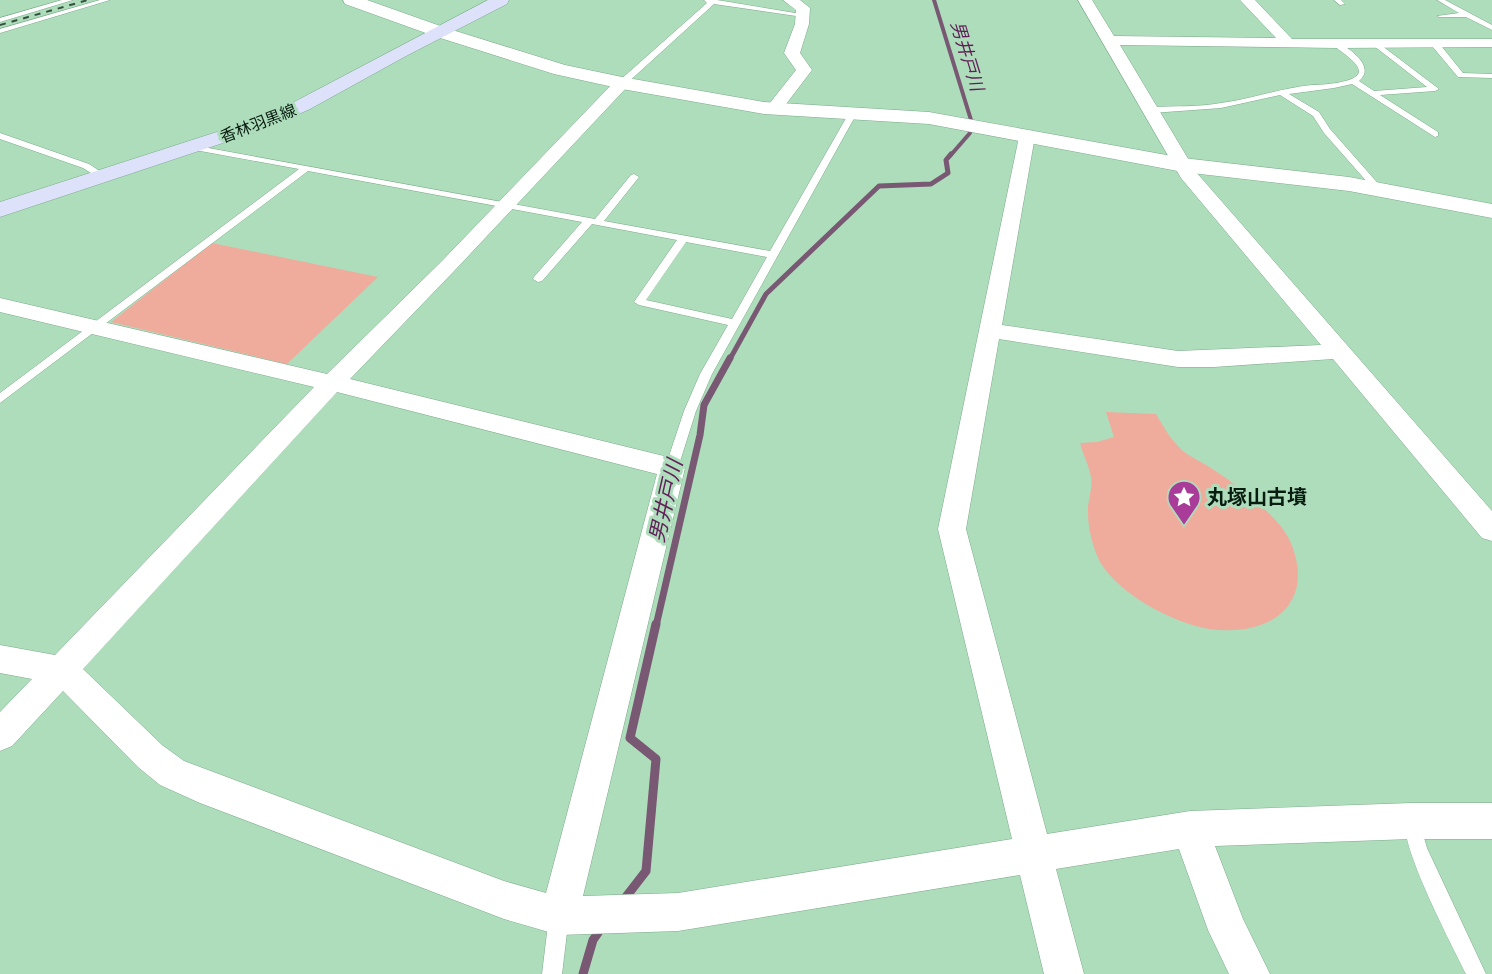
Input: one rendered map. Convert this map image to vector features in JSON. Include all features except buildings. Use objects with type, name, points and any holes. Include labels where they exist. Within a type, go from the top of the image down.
[{"type":"main road","name":"香林羽黒線","points":[[0,210],[261,124],[303,105],[501,0]]},
{"type":"street","points":[[351,0],[440,32],[568,72],[622,83],[774,108],[929,118],[1183,165],[1328,181],[1492,211]]},
{"type":"street","points":[[774,108],[804,70],[792,53],[802,24],[802,8],[790,0]]},
{"type":"street","points":[[1084,0],[1183,165],[1338,351],[1492,530]]},
{"type":"street","points":[[1247,0],[1287,42]]},
{"type":"street","points":[[1109,40],[1337,44],[1492,43]]},
{"type":"street","points":[[0,735],[332,383],[507,205],[622,83]]},
{"type":"street","points":[[1026,136],[952,529],[1064,974]]},
{"type":"street","points":[[0,305],[93,329],[332,383],[672,468],[559,916]]},
{"type":"street","points":[[989,330],[1178,359],[1338,351]]},
{"type":"street","points":[[0,658],[63,670],[150,756],[172,773],[200,786],[504,900],[559,916],[678,912],[1190,829],[1411,821],[1492,821]]},
{"type":"street","points":[[1190,829],[1228,930],[1250,974]]},
{"type":"lane","points":[[0,20],[70,0]]},
{"type":"lane","points":[[0,31],[107,0]]},
{"type":"lane","points":[[703,0],[802,15]]},
{"type":"lane","points":[[1440,0],[1492,28]]},
{"type":"lane","points":[[622,83],[713,1]]},
{"type":"lane","points":[[1441,16],[1467,14]]},
{"type":"lane","points":[[1152,110],[1221,106],[1353,81],[1362,75],[1363,70],[1360,64],[1337,44]]},
{"type":"lane","points":[[1374,93],[1434,89],[1377,44]]},
{"type":"lane","points":[[1435,44],[1461,75],[1492,76]]},
{"type":"lane","points":[[1353,81],[1435,134]]},
{"type":"lane","points":[[1282,93],[1316,114],[1327,131],[1379,190]]},
{"type":"lane","points":[[672,468],[690,411],[706,374],[853,112]]},
{"type":"lane","points":[[0,136],[86,166],[102,176]]},
{"type":"lane","points":[[195,147],[773,255]]},
{"type":"lane","points":[[0,399],[305,169]]},
{"type":"lane","points":[[538,279],[634,177]]},
{"type":"lane","points":[[683,238],[639,302],[735,324]]},
{"type":"lane","points":[[1411,821],[1418,850],[1476,974]]},
{"type":"lane","points":[[552,974],[559,916]]},
{"type":"shaded area","points":[[212,243],[378,277],[287,364],[111,322]]},
{"type":"shaded area","name":"丸塚山古墳","points":[[1106,412],[1156,414],[1171,439],[1183,451],[1234,484],[1277,521],[1290,541],[1297,561],[1298,580],[1294,595],[1286,608],[1274,619],[1240,630],[1204,628],[1170,617],[1153,608],[1136,598],[1109,575],[1100,562],[1091,538],[1088,509],[1091,477],[1080,443],[1097,442],[1114,437]]},
{"type":"waterway","name":"男井戸川","points":[[934,0],[971,120]]},
{"type":"waterway","name":"男井戸川","points":[[950,156],[970,133]]},
{"type":"waterway","name":"男井戸川","points":[[730,359],[766,294],[879,186],[931,184],[948,173],[946,160],[951,154]]},
{"type":"waterway","name":"男井戸川","points":[[656,626],[700,435],[704,405],[730,358]]},
{"type":"waterway","name":"男井戸川","points":[[622,902],[646,871],[656,759],[630,738],[656,624]]},
{"type":"waterway","name":"男井戸川","points":[[583,974],[593,940],[602,927]]},
{"type":"railway","points":[[0,25],[88,0]]},
{"type":"place","name":"丸塚山古墳","points":[[1184,526]]}]
